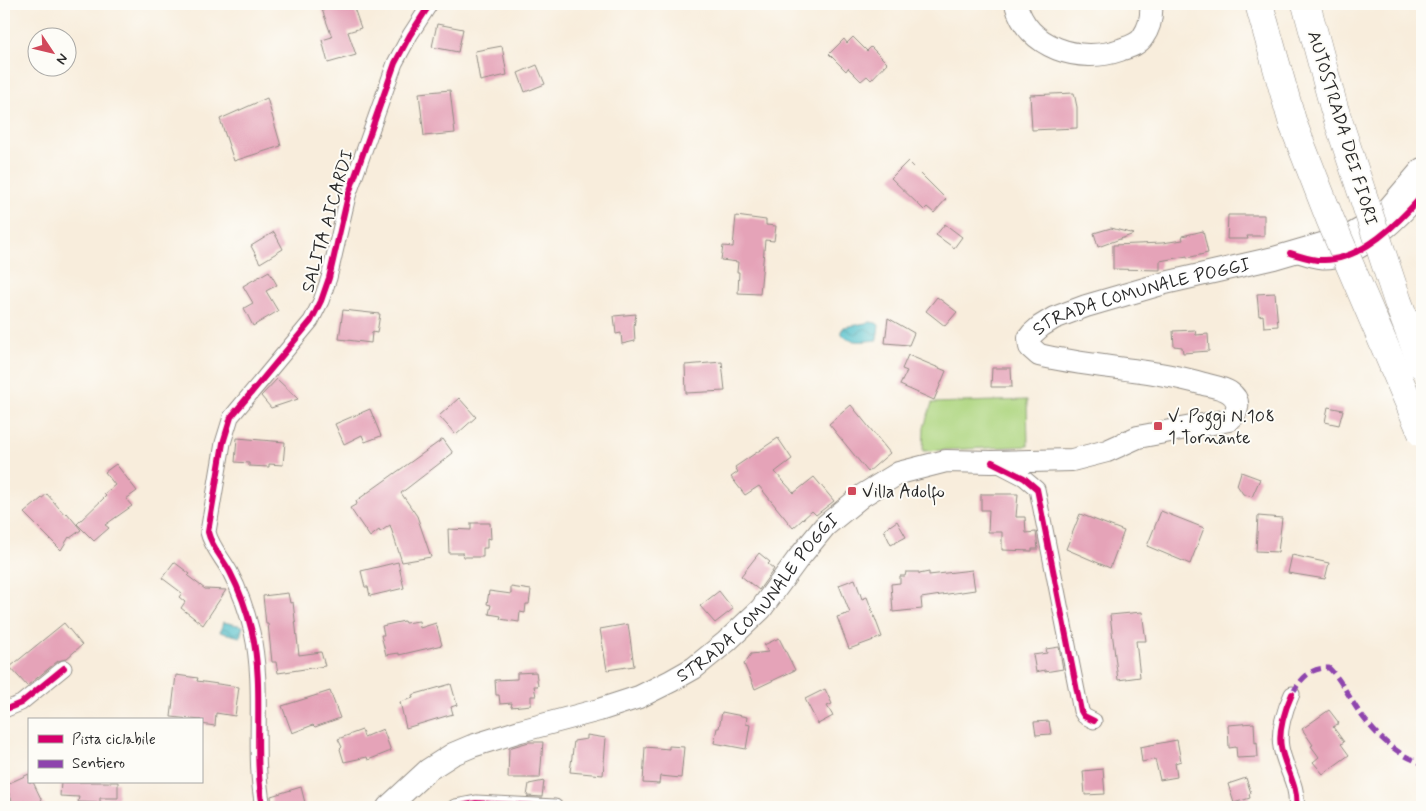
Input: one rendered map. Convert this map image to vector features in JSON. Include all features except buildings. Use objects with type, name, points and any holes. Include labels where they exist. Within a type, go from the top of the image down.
[{"type":"highway","points":[[1259,4],[1293,124],[1330,219],[1422,433]]},
{"type":"highway","name":"AUTOSTRADA DEI FIORI","points":[[1306,4],[1334,108],[1398,302],[1422,365]]},
{"type":"main road","points":[[1016,4],[1022,21],[1028,30],[1043,42],[1068,52],[1097,55],[1112,53],[1130,47],[1142,38],[1149,24],[1151,4]]},
{"type":"main road","name":"STRADA COMUNALE POGGI","points":[[388,807],[428,770],[453,754],[520,731],[599,710],[639,697],[671,682],[694,668],[726,642],[761,609],[825,526],[864,495],[899,473],[946,461],[1072,460],[1107,451],[1138,437],[1229,420],[1235,416],[1237,404],[1236,399],[1228,391],[1189,379],[1039,355],[1030,347],[1029,338],[1035,331],[1054,318],[1086,306],[1165,283],[1290,253],[1349,236],[1368,225],[1388,209],[1422,169]]},
{"type":"street","name":"SALITA AICARDI","points":[[263,807],[260,791],[256,656],[252,634],[247,612],[236,584],[211,542],[208,532],[223,443],[231,417],[311,321],[321,301],[329,278],[348,196],[370,131],[395,63],[430,4]]},
{"type":"street","points":[[1290,253],[1322,261],[1334,260],[1348,255],[1371,243],[1390,229],[1422,196]]},
{"type":"street","points":[[992,462],[1024,478],[1034,485],[1036,489],[1081,711],[1084,716],[1094,721]]},
{"type":"street","points":[[4,710],[21,703],[64,668]]},
{"type":"street","points":[[1292,694],[1288,702],[1280,739],[1281,749],[1296,793],[1296,807]]},
{"type":"street","points":[[455,807],[476,803],[555,807]]},
{"type":"green space","points":[[1027,400],[1028,446],[923,451],[924,427],[932,403]]},
{"type":"water","points":[[871,322],[879,325],[877,340],[851,340],[843,335],[841,331],[844,327]]},
{"type":"water","points":[[223,622],[243,626],[240,637],[220,632]]},
{"type":"marked path","points":[[1292,694],[1299,683],[1311,672],[1322,668],[1329,668],[1374,731],[1396,750],[1422,763]]},
{"type":"cycle path","points":[[263,807],[258,764],[258,676],[252,632],[237,586],[208,532],[223,443],[231,417],[311,321],[321,301],[329,278],[348,196],[395,63],[430,4]]},
{"type":"cycle path","points":[[1290,253],[1320,260],[1352,254],[1379,238],[1422,196]]},
{"type":"cycle path","points":[[992,462],[1024,478],[1037,489],[1081,711],[1084,716],[1094,721]]},
{"type":"cycle path","points":[[4,710],[21,703],[64,668]]},
{"type":"cycle path","points":[[1292,694],[1283,720],[1280,741],[1295,792],[1296,807]]},
{"type":"cycle path","points":[[455,807],[476,803],[555,807]]},
{"type":"place","name":"V. Poggi N.108 1 Tornante","points":[[1158,426]]},
{"type":"place","name":"Villa Adolfo","points":[[852,491]]}]
